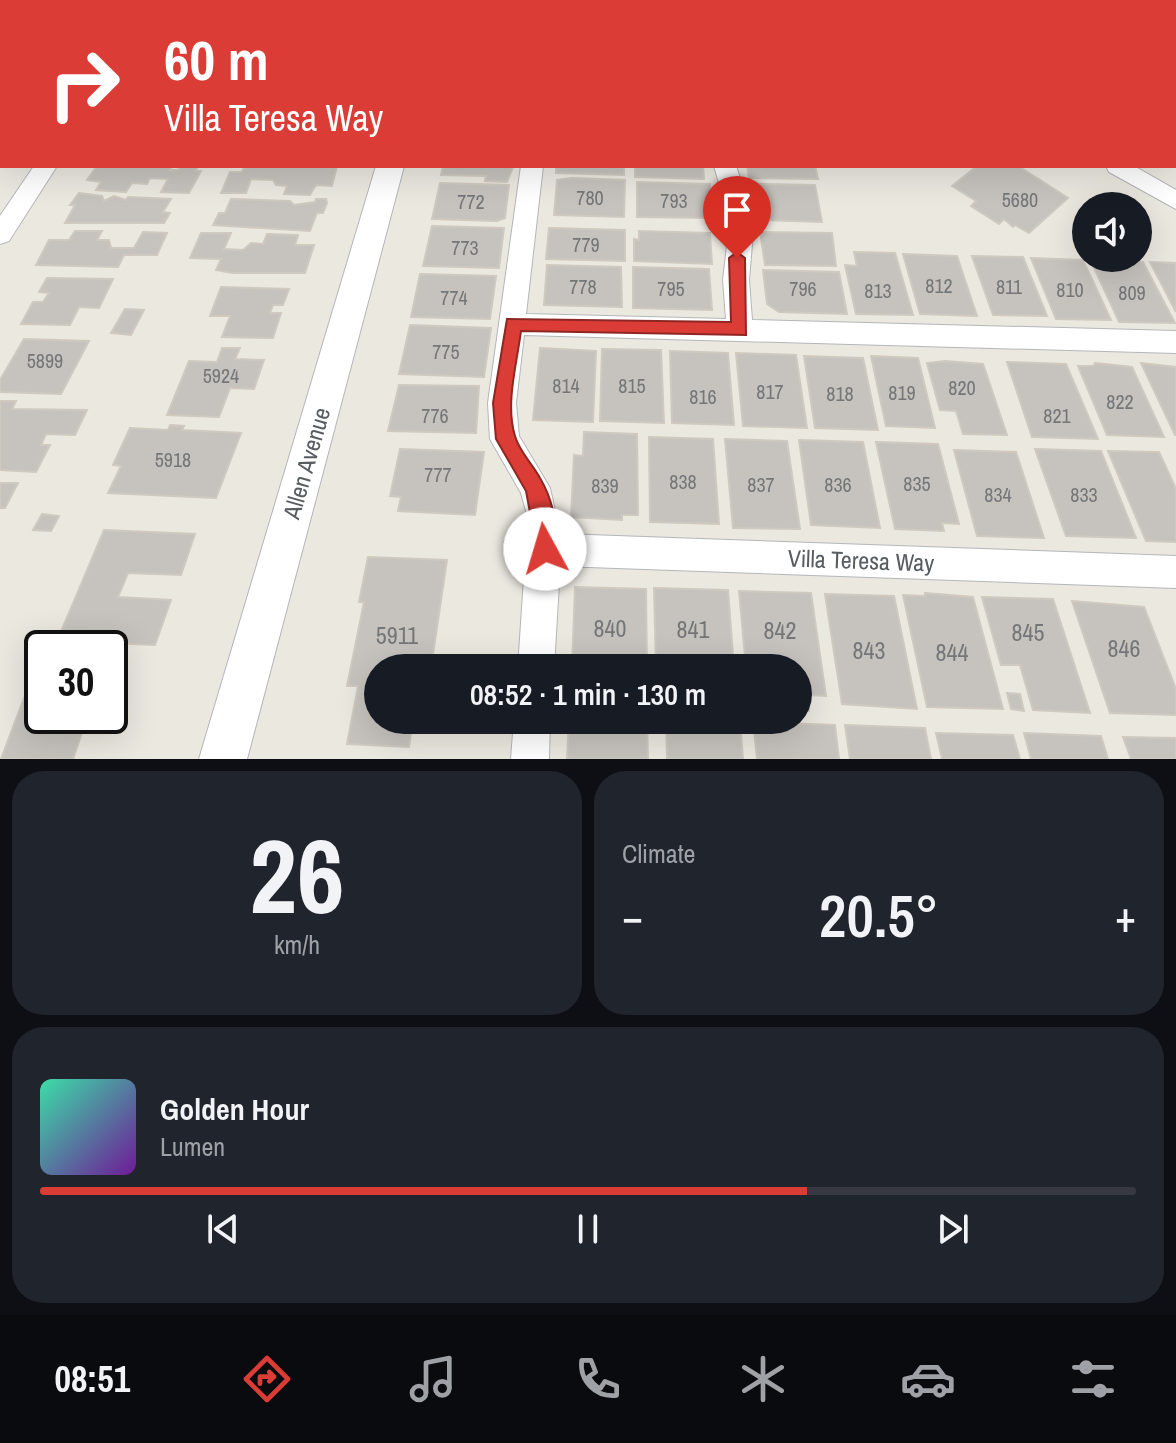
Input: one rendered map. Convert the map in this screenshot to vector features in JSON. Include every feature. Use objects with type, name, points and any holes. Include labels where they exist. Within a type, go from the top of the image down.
[{"type":"street","points":[[0,235],[45,168]]},
{"type":"street","name":"Allen Avenue","points":[[223,759],[389,168]]},
{"type":"street","points":[[532,168],[502,403],[505,439],[535,488],[544,518],[545,549],[537,654]]},
{"type":"street","points":[[726,168],[742,220],[736,280],[740,330]]},
{"type":"street","points":[[1128,168],[1171,191]]},
{"type":"street","points":[[513,324],[1176,342]]},
{"type":"street","name":"Villa Teresa Way","points":[[545,549],[1176,572]]},
{"type":"street","points":[[530,759],[531,734]]},
{"type":"building","points":[[96,168],[197,168],[196,171],[201,171],[189,193],[161,192],[168,179],[150,178],[147,184],[132,183],[126,192],[96,190],[101,182],[87,180]]},
{"type":"building","points":[[244,168],[336,168],[332,186],[316,185],[310,195],[284,194],[287,186],[276,185],[273,180],[251,179],[246,193],[221,193],[230,172],[242,172]]},
{"type":"building","points":[[443,168],[513,168],[507,182],[485,181],[486,176],[441,175]]},
{"type":"building","points":[[556,168],[624,168],[624,175],[556,173]]},
{"type":"building","points":[[635,168],[703,168],[704,179],[635,177]]},
{"type":"building","points":[[747,168],[815,168],[818,179],[749,178]]},
{"type":"building","points":[[974,168],[1021,168],[1068,198],[1029,233],[1015,225],[1013,227],[1004,219],[999,224],[971,206],[976,201],[952,186]]},
{"type":"building","points":[[557,180],[625,180],[624,217],[554,215]]},
{"type":"building","points":[[637,182],[710,184],[713,218],[637,217]]},
{"type":"building","points":[[440,183],[509,185],[505,218],[497,221],[432,219]]},
{"type":"building","points":[[758,184],[815,185],[822,222],[763,220]]},
{"type":"building","points":[[79,193],[102,196],[104,201],[114,196],[126,200],[128,197],[171,199],[163,212],[170,213],[164,223],[65,223],[75,205],[70,205]]},
{"type":"building","points":[[231,199],[290,201],[294,205],[326,199],[327,203],[323,213],[317,213],[310,231],[213,225],[219,213],[225,213]]},
{"type":"building","points":[[432,226],[504,228],[499,268],[423,266]]},
{"type":"building","points":[[549,228],[625,230],[625,261],[546,259]]},
{"type":"building","points":[[75,231],[102,231],[97,240],[109,240],[111,248],[134,248],[143,232],[167,233],[157,255],[124,255],[118,267],[36,265],[49,240],[69,240]]},
{"type":"building","points":[[639,231],[710,233],[712,264],[634,261],[634,239],[639,240]]},
{"type":"building","points":[[760,232],[832,233],[836,266],[765,265]]},
{"type":"building","points":[[201,233],[231,233],[224,249],[243,250],[251,243],[263,244],[267,234],[298,235],[295,245],[314,245],[305,273],[233,273],[216,270],[221,259],[190,258]]},
{"type":"building","points":[[854,252],[895,253],[913,315],[856,314],[845,265],[857,266]]},
{"type":"building","points":[[903,254],[957,256],[977,316],[920,314]]},
{"type":"building","points":[[972,256],[1023,257],[1047,316],[993,315]]},
{"type":"building","points":[[1031,258],[1072,260],[1072,272],[1089,272],[1111,320],[1056,319]]},
{"type":"building","points":[[1152,262],[1176,263],[1176,312],[1152,266]]},
{"type":"building","points":[[547,265],[621,267],[622,307],[544,305]]},
{"type":"building","points":[[633,267],[709,269],[712,310],[633,308]]},
{"type":"building","points":[[763,270],[839,272],[847,314],[779,312],[767,304]]},
{"type":"building","points":[[1096,272],[1148,272],[1175,323],[1119,322]]},
{"type":"building","points":[[420,274],[496,276],[490,319],[411,317]]},
{"type":"building","points":[[47,278],[113,279],[99,308],[79,307],[70,325],[21,324],[33,302],[43,302],[49,293],[39,292]]},
{"type":"building","points":[[221,287],[289,289],[283,305],[273,305],[270,313],[281,313],[273,338],[222,337],[230,316],[210,316]]},
{"type":"building","points":[[125,309],[144,310],[131,335],[111,333]]},
{"type":"building","points":[[410,325],[491,328],[484,377],[399,374]]},
{"type":"building","points":[[24,339],[89,341],[61,394],[0,392],[0,380]]},
{"type":"building","points":[[222,348],[240,348],[235,359],[264,360],[254,389],[230,388],[219,417],[167,415],[189,361],[217,362]]},
{"type":"building","points":[[540,348],[596,351],[593,422],[533,420]]},
{"type":"building","points":[[602,349],[661,350],[664,423],[600,421]]},
{"type":"building","points":[[670,351],[728,353],[734,425],[672,423]]},
{"type":"building","points":[[736,353],[796,355],[807,428],[743,426]]},
{"type":"building","points":[[804,356],[863,358],[878,430],[815,428]]},
{"type":"building","points":[[871,356],[918,358],[935,428],[886,426]]},
{"type":"building","points":[[1007,362],[1066,364],[1098,439],[1032,437]]},
{"type":"building","points":[[927,363],[983,364],[1007,435],[963,434],[956,411],[940,410]]},
{"type":"building","points":[[1095,363],[1132,367],[1164,437],[1107,435],[1078,366],[1093,366]]},
{"type":"building","points":[[1141,363],[1176,367],[1176,435],[1175,435]]},
{"type":"building","points":[[399,385],[479,386],[476,433],[388,431]]},
{"type":"building","points":[[0,401],[16,401],[12,409],[87,410],[75,435],[46,434],[41,445],[50,445],[36,472],[0,470]]},
{"type":"building","points":[[170,425],[184,426],[182,430],[241,433],[216,498],[108,493],[121,466],[113,465],[130,428],[168,430]]},
{"type":"building","points":[[584,432],[637,434],[638,515],[622,515],[622,520],[571,517],[574,455],[583,456]]},
{"type":"building","points":[[649,437],[713,439],[719,524],[650,522]]},
{"type":"building","points":[[725,439],[787,441],[800,529],[733,528]]},
{"type":"building","points":[[799,440],[863,442],[880,528],[811,525]]},
{"type":"building","points":[[876,442],[938,444],[959,524],[942,523],[944,531],[895,529]]},
{"type":"building","points":[[400,449],[484,452],[475,515],[398,511],[401,497],[390,496]]},
{"type":"building","points":[[1035,449],[1101,451],[1136,538],[1066,536]]},
{"type":"building","points":[[954,450],[1016,452],[1044,538],[977,536]]},
{"type":"building","points":[[1108,451],[1159,452],[1176,489],[1176,542],[1146,541]]},
{"type":"building","points":[[0,483],[18,483],[5,508],[0,508]]},
{"type":"building","points":[[42,514],[59,516],[51,531],[33,530]]},
{"type":"building","points":[[104,530],[195,534],[181,575],[128,573],[118,597],[171,600],[155,645],[128,644],[128,630],[62,630]]},
{"type":"building","points":[[368,557],[447,560],[433,654],[364,654],[364,734],[411,734],[409,747],[347,744],[358,686],[347,686],[364,602],[359,602]]},
{"type":"building","points":[[575,587],[646,589],[647,654],[573,654]]},
{"type":"building","points":[[654,588],[728,590],[733,654],[656,654]]},
{"type":"building","points":[[739,591],[811,593],[826,696],[812,695],[812,654],[745,654]]},
{"type":"building","points":[[925,593],[973,597],[1003,709],[927,707],[903,595],[925,596]]},
{"type":"building","points":[[825,594],[894,596],[917,709],[842,704]]},
{"type":"building","points":[[982,597],[1053,599],[1090,713],[1033,710],[1020,665],[1001,665]]},
{"type":"building","points":[[1072,601],[1144,607],[1176,689],[1176,715],[1110,713]]},
{"type":"building","points":[[1007,693],[1020,694],[1024,711],[1011,709]]},
{"type":"building","points":[[24,698],[24,734],[82,734],[73,759],[1,759]]},
{"type":"building","points":[[812,724],[835,725],[839,759],[757,759],[754,734],[812,734]]},
{"type":"building","points":[[845,725],[925,728],[931,759],[850,759]]},
{"type":"building","points":[[936,733],[1013,735],[1020,759],[942,759]]},
{"type":"building","points":[[1024,733],[1101,736],[1108,759],[1031,759]]},
{"type":"building","points":[[568,734],[647,734],[648,759],[567,759]]},
{"type":"building","points":[[666,734],[741,734],[743,759],[667,759]]},
{"type":"building","points":[[1123,737],[1176,738],[1176,759],[1131,759]]},
{"type":"route","points":[[545,549],[544,518],[535,488],[505,439],[502,403],[513,324],[740,330],[737,258]]}]
